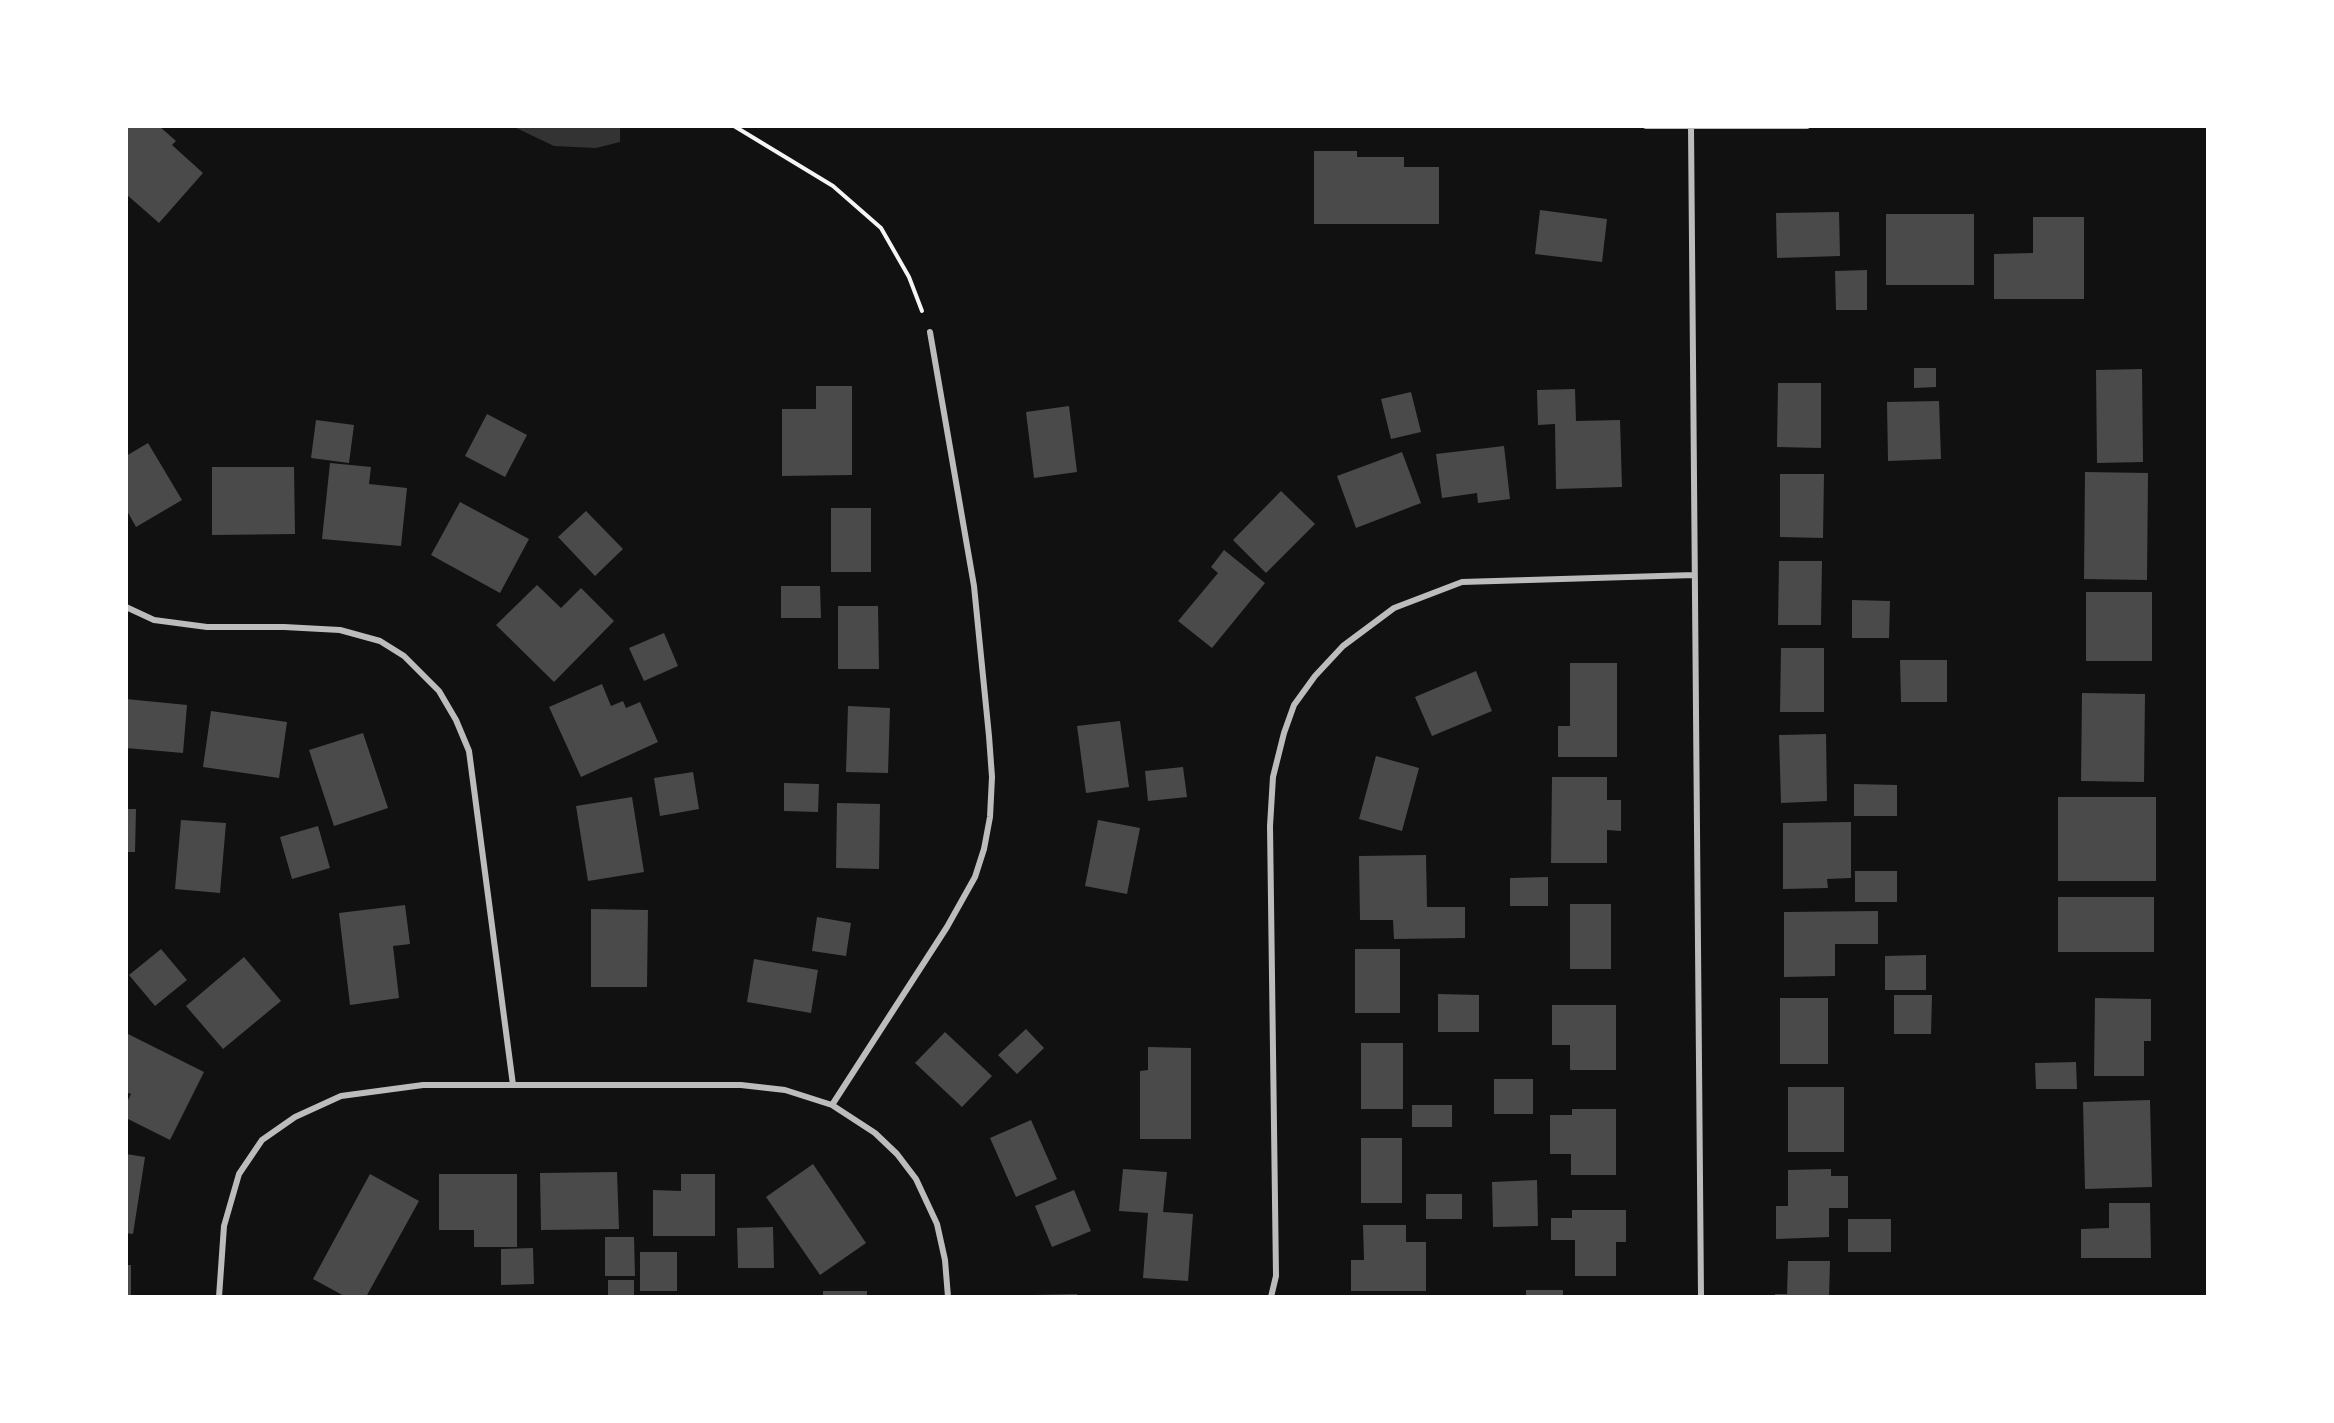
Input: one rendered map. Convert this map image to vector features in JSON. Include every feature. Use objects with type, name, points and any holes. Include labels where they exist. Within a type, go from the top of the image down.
[{"type":"street","points":[[1646,126],[1691,128],[1808,126]]},
{"type":"street","points":[[1691,128],[1701,1297]]},
{"type":"street","points":[[832,1106],[947,927],[975,877],[984,849],[990,817],[992,777],[974,586],[930,332]]},
{"type":"street","points":[[1271,1297],[1276,1276],[1270,826],[1273,777],[1294,705],[1315,676],[1343,646],[1394,608],[1462,582],[1694,575]]},
{"type":"street","points":[[126,608],[154,621],[207,627],[340,630],[380,641],[404,656],[439,691],[456,720],[469,751],[513,1085]]},
{"type":"street","points":[[219,1297],[224,1226],[239,1174],[262,1140],[295,1117],[341,1096],[423,1085],[741,1085],[785,1090],[832,1106],[875,1133],[897,1154],[916,1179],[937,1224],[945,1260],[948,1297]]},
{"type":"path","points":[[734,126],[833,186],[881,228],[909,277],[930,332]]},
{"type":"shaded area","points":[[512,126],[620,126],[620,142],[596,148],[554,146]]},
{"type":"building","points":[[126,126],[159,126],[176,141],[172,145],[203,173],[159,223],[126,194]]},
{"type":"building","points":[[1314,151],[1357,151],[1357,157],[1404,157],[1404,167],[1439,167],[1439,224],[1314,224]]},
{"type":"building","points":[[1540,210],[1607,219],[1602,262],[1535,254]]},
{"type":"building","points":[[1839,212],[1840,256],[1777,258],[1776,213]]},
{"type":"building","points":[[1886,214],[1974,214],[1974,285],[1886,285]]},
{"type":"building","points":[[2033,217],[2084,217],[2084,299],[1994,299],[1994,254],[2033,253]]},
{"type":"building","points":[[1867,270],[1867,310],[1836,310],[1835,271]]},
{"type":"building","points":[[1914,368],[1936,368],[1936,387],[1914,388]]},
{"type":"building","points":[[2142,369],[2143,462],[2097,463],[2096,370]]},
{"type":"building","points":[[1778,383],[1821,383],[1821,448],[1777,447]]},
{"type":"building","points":[[816,386],[852,386],[852,475],[782,476],[782,409],[816,409]]},
{"type":"building","points":[[1575,389],[1576,421],[1620,420],[1622,487],[1556,489],[1555,424],[1538,425],[1537,390]]},
{"type":"building","points":[[1411,392],[1421,432],[1391,439],[1381,399]]},
{"type":"building","points":[[1939,401],[1941,459],[1888,461],[1887,402]]},
{"type":"building","points":[[1069,406],[1077,472],[1034,478],[1026,412]]},
{"type":"building","points":[[487,414],[527,435],[505,477],[465,456]]},
{"type":"building","points":[[316,420],[354,425],[349,463],[311,458]]},
{"type":"building","points":[[148,443],[182,500],[136,527],[126,509],[126,456]]},
{"type":"building","points":[[1504,446],[1510,499],[1478,503],[1477,493],[1442,498],[1436,454]]},
{"type":"building","points":[[1402,452],[1421,503],[1356,528],[1337,476]]},
{"type":"building","points":[[330,463],[371,467],[369,484],[407,488],[401,546],[322,539]]},
{"type":"building","points":[[212,467],[294,467],[295,534],[212,535]]},
{"type":"building","points":[[2085,472],[2148,473],[2147,580],[2084,579]]},
{"type":"building","points":[[1780,474],[1824,474],[1823,538],[1780,537]]},
{"type":"building","points":[[1281,491],[1315,524],[1266,573],[1233,540]]},
{"type":"building","points":[[460,502],[529,539],[500,593],[431,555]]},
{"type":"building","points":[[831,508],[871,508],[871,572],[831,572]]},
{"type":"building","points":[[586,511],[623,549],[595,576],[558,537]]},
{"type":"building","points":[[1224,550],[1265,583],[1212,648],[1178,621],[1218,573],[1211,567]]},
{"type":"building","points":[[1779,561],[1822,561],[1821,625],[1778,625]]},
{"type":"building","points":[[537,585],[561,608],[581,588],[614,621],[554,682],[496,625]]},
{"type":"building","points":[[781,586],[820,586],[821,618],[781,618]]},
{"type":"building","points":[[2086,592],[2152,592],[2152,661],[2086,661]]},
{"type":"building","points":[[1852,600],[1890,601],[1889,638],[1852,638]]},
{"type":"building","points":[[838,606],[878,606],[879,669],[838,669]]},
{"type":"building","points":[[664,633],[678,666],[644,681],[629,648]]},
{"type":"building","points":[[1781,648],[1824,648],[1824,712],[1780,712]]},
{"type":"building","points":[[1900,660],[1947,660],[1947,702],[1901,702]]},
{"type":"building","points":[[1570,663],[1617,663],[1617,757],[1558,757],[1558,726],[1570,726]]},
{"type":"building","points":[[1476,671],[1492,711],[1432,736],[1415,697]]},
{"type":"building","points":[[602,684],[611,706],[623,701],[626,708],[640,702],[658,742],[581,777],[549,707]]},
{"type":"building","points":[[2082,693],[2145,694],[2144,782],[2081,781]]},
{"type":"building","points":[[126,699],[187,705],[183,753],[126,748]]},
{"type":"building","points":[[848,706],[890,708],[888,773],[846,772]]},
{"type":"building","points":[[211,711],[287,722],[279,778],[203,767]]},
{"type":"building","points":[[1120,721],[1129,787],[1086,793],[1077,726]]},
{"type":"building","points":[[363,733],[388,808],[334,826],[309,750]]},
{"type":"building","points":[[1826,734],[1827,801],[1781,803],[1779,735]]},
{"type":"building","points":[[1376,756],[1419,768],[1402,831],[1359,819]]},
{"type":"building","points":[[1183,767],[1187,797],[1148,801],[1145,771]]},
{"type":"building","points":[[693,772],[699,809],[660,816],[654,778]]},
{"type":"building","points":[[1552,777],[1607,777],[1607,800],[1621,800],[1621,831],[1607,830],[1607,863],[1551,863]]},
{"type":"building","points":[[784,783],[819,784],[818,812],[784,811]]},
{"type":"building","points":[[1854,784],[1897,785],[1897,816],[1854,816]]},
{"type":"building","points":[[632,797],[644,872],[588,881],[576,806]]},
{"type":"building","points":[[2058,797],[2156,797],[2156,881],[2058,881]]},
{"type":"building","points":[[837,803],[880,804],[879,869],[836,868]]},
{"type":"building","points":[[126,809],[136,809],[135,852],[126,852]]},
{"type":"building","points":[[181,820],[226,823],[220,893],[175,889]]},
{"type":"building","points":[[1098,820],[1140,828],[1127,894],[1085,886]]},
{"type":"building","points":[[1851,822],[1851,878],[1827,879],[1828,888],[1783,889],[1783,823]]},
{"type":"building","points":[[318,826],[330,868],[292,879],[280,837]]},
{"type":"building","points":[[1426,855],[1427,907],[1465,907],[1465,938],[1394,939],[1393,920],[1360,920],[1359,856]]},
{"type":"building","points":[[1855,871],[1897,871],[1897,902],[1855,902]]},
{"type":"building","points":[[1548,877],[1548,906],[1510,906],[1510,878]]},
{"type":"building","points":[[2058,897],[2154,897],[2154,952],[2058,952]]},
{"type":"building","points":[[1570,904],[1611,904],[1611,969],[1570,969]]},
{"type":"building","points":[[405,905],[410,944],[393,946],[399,998],[350,1005],[339,913]]},
{"type":"building","points":[[591,909],[648,910],[647,987],[591,987]]},
{"type":"building","points":[[1878,911],[1878,944],[1835,944],[1835,976],[1784,977],[1784,912]]},
{"type":"building","points":[[817,917],[851,923],[846,956],[812,951]]},
{"type":"building","points":[[161,949],[187,980],[155,1006],[129,975]]},
{"type":"building","points":[[1355,949],[1400,949],[1400,1013],[1355,1013]]},
{"type":"building","points":[[1926,955],[1926,990],[1885,990],[1885,956]]},
{"type":"building","points":[[244,957],[281,1001],[223,1049],[186,1006]]},
{"type":"building","points":[[754,959],[818,970],[811,1013],[747,1002]]},
{"type":"building","points":[[1438,994],[1479,995],[1479,1032],[1438,1032]]},
{"type":"building","points":[[1894,995],[1932,995],[1931,1034],[1894,1034]]},
{"type":"building","points":[[1780,998],[1828,998],[1828,1064],[1780,1064]]},
{"type":"building","points":[[2095,998],[2151,999],[2151,1041],[2144,1041],[2144,1076],[2094,1076]]},
{"type":"building","points":[[1552,1005],[1616,1005],[1616,1070],[1570,1070],[1570,1045],[1552,1045]]},
{"type":"building","points":[[1026,1029],[1044,1048],[1017,1074],[998,1055]]},
{"type":"building","points":[[945,1032],[992,1076],[962,1107],[915,1063]]},
{"type":"building","points":[[126,1033],[204,1072],[170,1140],[126,1118],[126,1104],[131,1094],[126,1092]]},
{"type":"building","points":[[1361,1043],[1403,1043],[1403,1109],[1361,1109]]},
{"type":"building","points":[[1148,1047],[1191,1048],[1191,1139],[1140,1139],[1140,1071],[1148,1070]]},
{"type":"building","points":[[2076,1062],[2077,1089],[2036,1089],[2035,1063]]},
{"type":"building","points":[[1494,1079],[1533,1079],[1533,1114],[1494,1114]]},
{"type":"building","points":[[1788,1087],[1844,1087],[1844,1152],[1788,1152]]},
{"type":"building","points":[[2150,1100],[2152,1187],[2085,1189],[2083,1102]]},
{"type":"building","points":[[1412,1105],[1452,1105],[1452,1127],[1412,1127]]},
{"type":"building","points":[[1572,1109],[1616,1109],[1616,1175],[1571,1175],[1571,1154],[1550,1154],[1550,1115],[1572,1115]]},
{"type":"building","points":[[1031,1120],[1057,1179],[1016,1197],[990,1138]]},
{"type":"building","points":[[1361,1138],[1402,1138],[1402,1203],[1361,1203]]},
{"type":"building","points":[[126,1154],[145,1157],[133,1234],[126,1233]]},
{"type":"building","points":[[813,1164],[866,1243],[820,1275],[766,1197]]},
{"type":"building","points":[[1123,1169],[1167,1172],[1163,1212],[1193,1214],[1188,1281],[1143,1278],[1148,1213],[1119,1211]]},
{"type":"building","points":[[1831,1169],[1831,1176],[1848,1176],[1848,1208],[1829,1208],[1829,1237],[1776,1239],[1776,1206],[1788,1206],[1788,1170]]},
{"type":"building","points":[[617,1172],[619,1229],[541,1230],[540,1173]]},
{"type":"building","points":[[370,1174],[419,1201],[366,1297],[346,1297],[313,1279]]},
{"type":"building","points":[[439,1174],[517,1174],[517,1247],[474,1247],[474,1230],[439,1230]]},
{"type":"building","points":[[681,1174],[715,1174],[715,1236],[653,1236],[653,1190],[681,1191]]},
{"type":"building","points":[[1537,1180],[1538,1226],[1493,1227],[1492,1182]]},
{"type":"building","points":[[1074,1190],[1091,1231],[1052,1247],[1035,1206]]},
{"type":"building","points":[[1426,1194],[1462,1194],[1462,1219],[1426,1219]]},
{"type":"building","points":[[2109,1203],[2150,1203],[2151,1258],[2081,1258],[2081,1229],[2109,1228]]},
{"type":"building","points":[[1572,1210],[1626,1210],[1626,1242],[1616,1242],[1616,1276],[1575,1276],[1575,1240],[1551,1240],[1551,1218],[1572,1218]]},
{"type":"building","points":[[1848,1219],[1891,1219],[1891,1252],[1848,1252]]},
{"type":"building","points":[[1363,1225],[1406,1225],[1406,1242],[1426,1242],[1426,1291],[1351,1291],[1351,1260],[1364,1260]]},
{"type":"building","points":[[773,1227],[774,1268],[738,1268],[737,1228]]},
{"type":"building","points":[[605,1237],[634,1237],[635,1276],[605,1276]]},
{"type":"building","points":[[533,1248],[534,1284],[501,1285],[501,1249]]},
{"type":"building","points":[[640,1252],[677,1252],[677,1291],[640,1291]]},
{"type":"building","points":[[1788,1261],[1830,1261],[1829,1297],[1775,1297],[1775,1294],[1787,1294]]},
{"type":"building","points":[[126,1265],[131,1265],[131,1297],[126,1297]]},
{"type":"building","points":[[608,1280],[634,1280],[634,1295],[608,1295]]},
{"type":"building","points":[[1526,1290],[1563,1290],[1563,1297],[1526,1297]]},
{"type":"building","points":[[823,1291],[867,1291],[867,1297],[823,1297]]},
{"type":"building","points":[[1077,1294],[1077,1297],[1033,1297],[1033,1295]]}]
